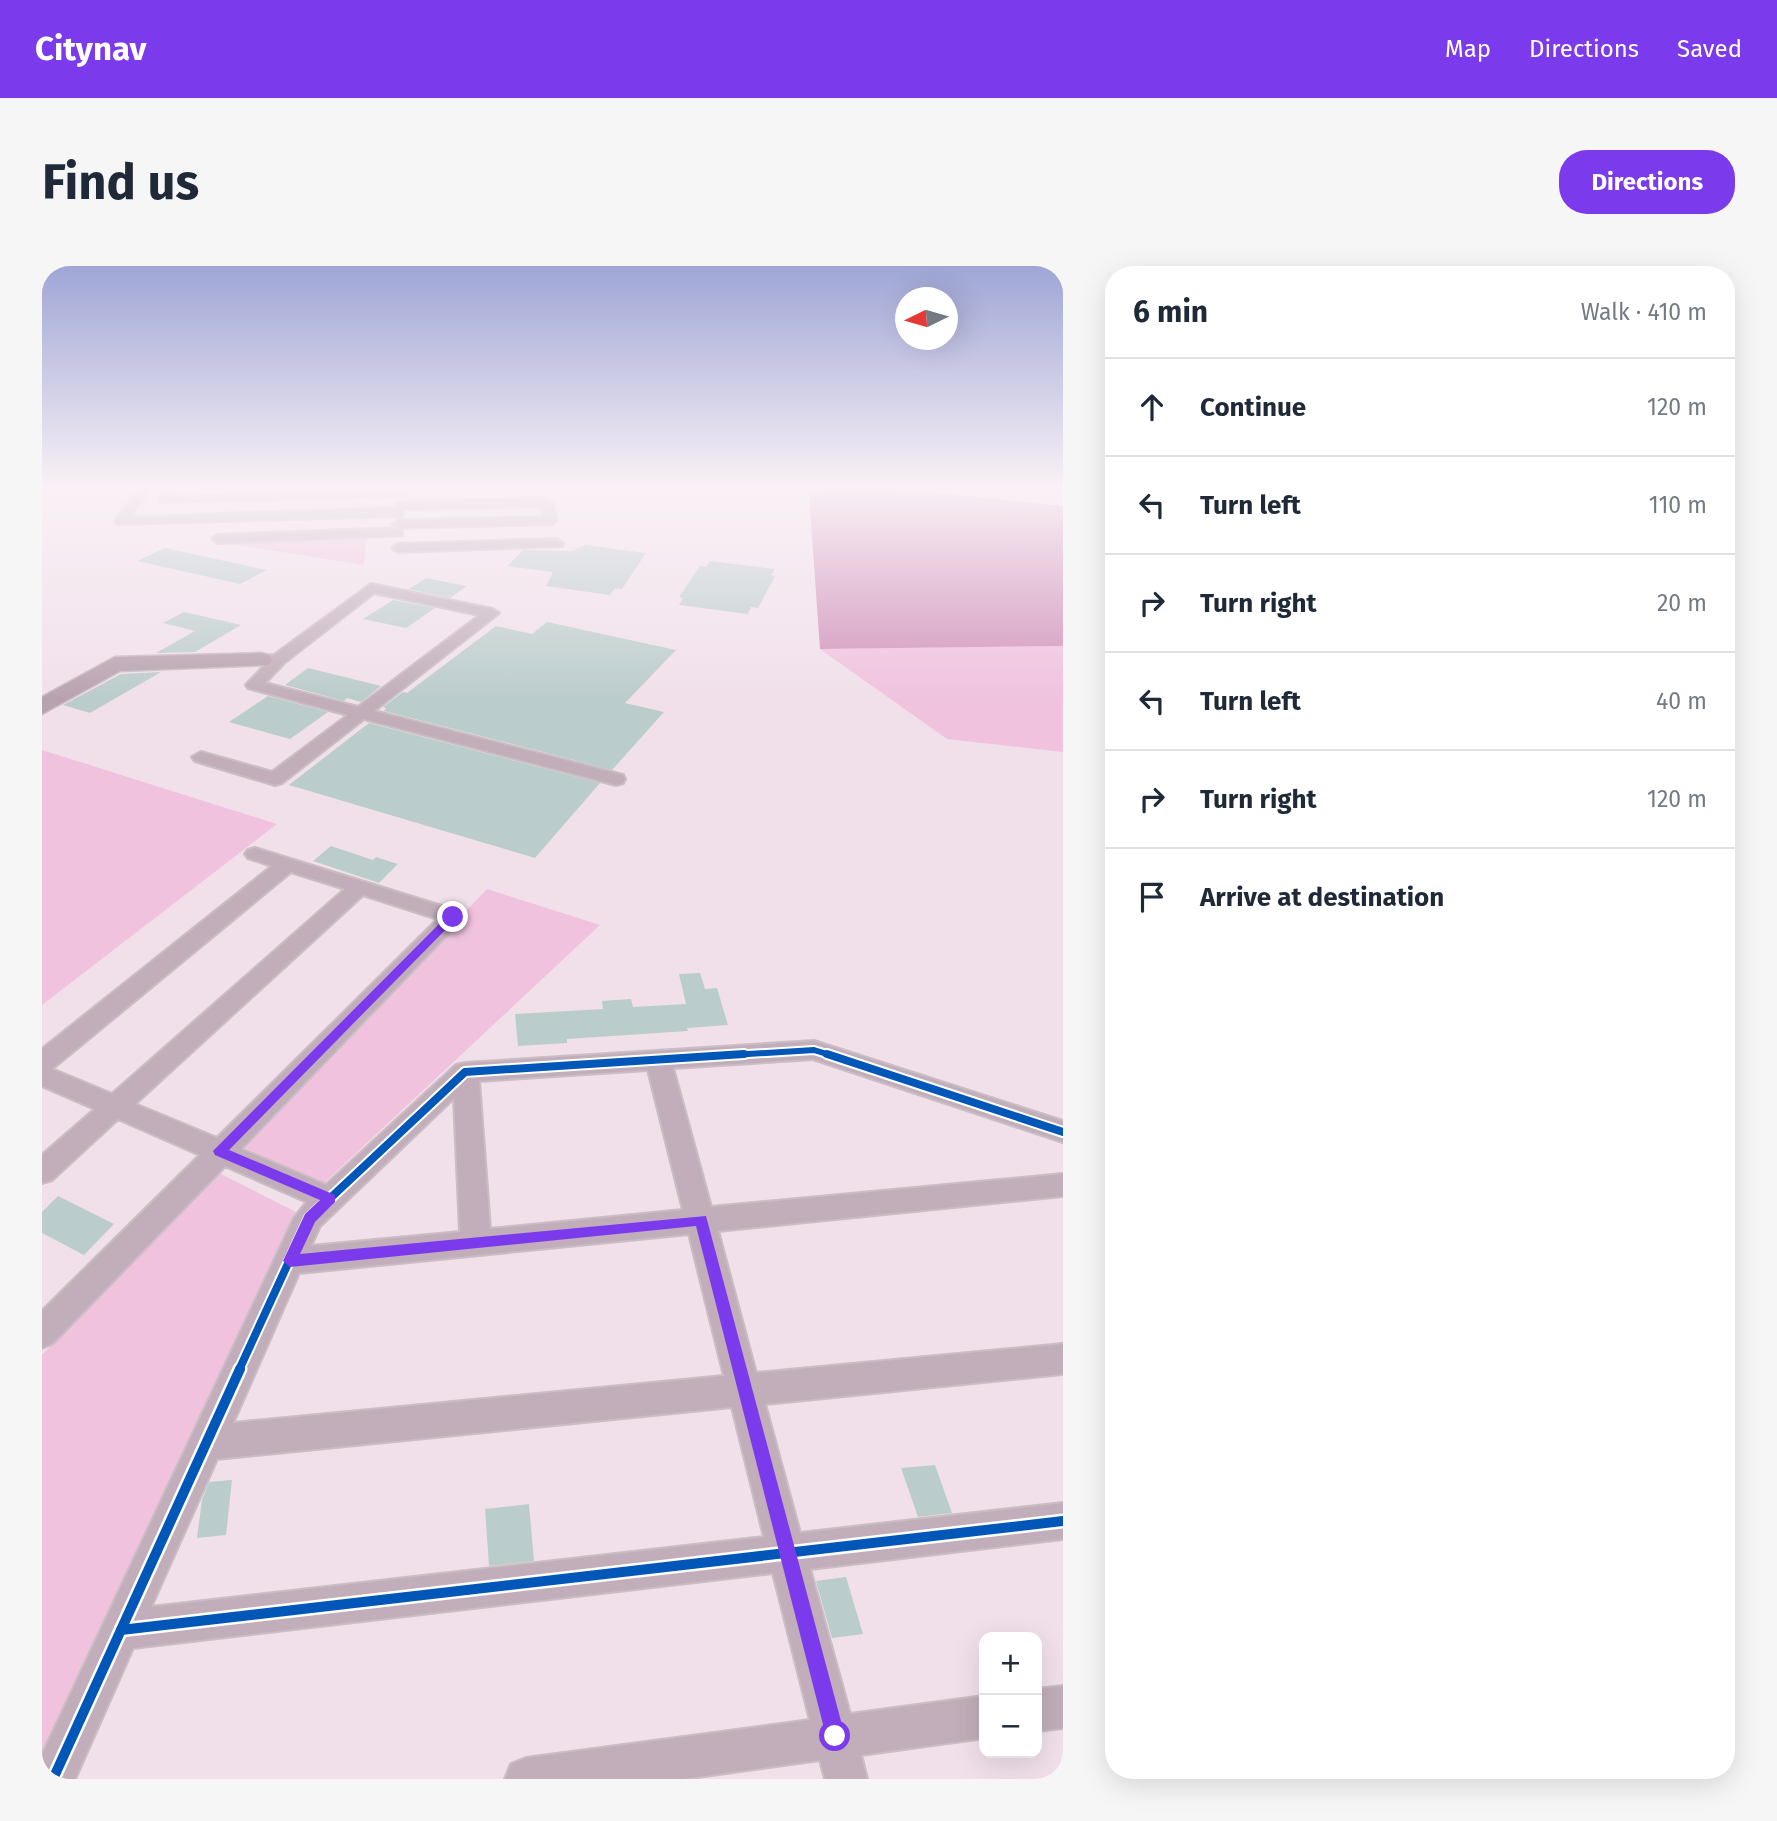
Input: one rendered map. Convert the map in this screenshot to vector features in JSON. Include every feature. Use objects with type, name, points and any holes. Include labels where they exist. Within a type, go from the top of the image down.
[{"type":"street","points":[[201,757],[275,779],[362,713],[492,613],[371,588],[270,660],[254,685],[362,713],[616,779]]},
{"type":"street","points":[[42,707],[115,664],[270,660]]},
{"type":"street","points":[[42,1333],[453,917],[255,854]]},
{"type":"street","points":[[42,1063],[288,864]]},
{"type":"street","points":[[42,1172],[360,887]]},
{"type":"street","points":[[52,1779],[309,1218],[465,1072],[814,1050],[1063,1132]]},
{"type":"street","points":[[658,1060],[746,1388],[846,1779]]},
{"type":"street","points":[[465,1072],[476,1243]]},
{"type":"street","points":[[42,1075],[330,1199]]},
{"type":"street","points":[[290,1261],[1063,1185]]},
{"type":"street","points":[[206,1443],[1063,1359]]},
{"type":"street","points":[[121,1630],[1063,1521]]},
{"type":"street","points":[[1042,1709],[1063,1707]]},
{"type":"street","points":[[526,1779],[979,1718]]},
{"type":"shaded area","points":[[317,558],[364,558],[364,565]]},
{"type":"shaded area","points":[[814,558],[1063,558],[1063,646],[820,649]]},
{"type":"shaded area","points":[[1063,646],[1063,752],[947,739],[820,649]]},
{"type":"shaded area","points":[[42,750],[277,824],[42,1005]]},
{"type":"shaded area","points":[[487,889],[600,925],[322,1185],[241,1146]]},
{"type":"shaded area","points":[[217,1172],[296,1212],[42,1774],[42,1355]]},
{"type":"building","points":[[144,558],[210,558],[267,570],[240,584],[137,561]]},
{"type":"building","points":[[515,558],[643,558],[622,589],[615,588],[610,595],[546,586],[553,572],[507,566]]},
{"type":"building","points":[[710,561],[775,569],[771,575],[775,576],[758,608],[751,607],[748,614],[679,605],[683,598],[679,597],[700,566],[706,567]]},
{"type":"building","points":[[426,578],[467,586],[450,598],[409,589]]},
{"type":"building","points":[[393,600],[435,608],[406,628],[363,619]]},
{"type":"building","points":[[184,612],[241,625],[195,652],[156,653],[195,631],[163,623]]},
{"type":"building","points":[[547,622],[676,650],[625,703],[664,712],[612,770],[384,711],[386,708],[383,707],[403,692],[407,693],[496,626],[532,634]]},
{"type":"building","points":[[308,668],[381,686],[361,702],[347,698],[344,701],[285,685]]},
{"type":"building","points":[[161,672],[90,713],[63,705],[121,674]]},
{"type":"building","points":[[268,696],[328,712],[290,739],[229,722]]},
{"type":"building","points":[[369,723],[600,783],[535,858],[289,785]]},
{"type":"building","points":[[331,846],[373,860],[376,857],[398,864],[379,883],[313,861]]},
{"type":"building","points":[[700,973],[705,989],[717,988],[728,1025],[518,1046],[515,1014],[603,1009],[602,1001],[631,999],[633,1007],[686,1004],[679,974]]},
{"type":"building","points":[[58,1196],[114,1224],[84,1255],[42,1233],[42,1212]]},
{"type":"building","points":[[935,1465],[952,1513],[918,1517],[901,1468]]},
{"type":"building","points":[[232,1480],[226,1535],[197,1538],[202,1500],[209,1482]]},
{"type":"building","points":[[529,1504],[534,1561],[489,1566],[485,1509]]},
{"type":"building","points":[[846,1577],[863,1634],[832,1638],[816,1581]]},
{"type":"cycle path","points":[[53,1779],[309,1218],[465,1072],[814,1050],[1063,1132]]},
{"type":"cycle path","points":[[121,1630],[1063,1521]]},
{"type":"route","points":[[453,917],[219,1151],[330,1199],[309,1218],[290,1261],[701,1220],[835,1736]]}]
